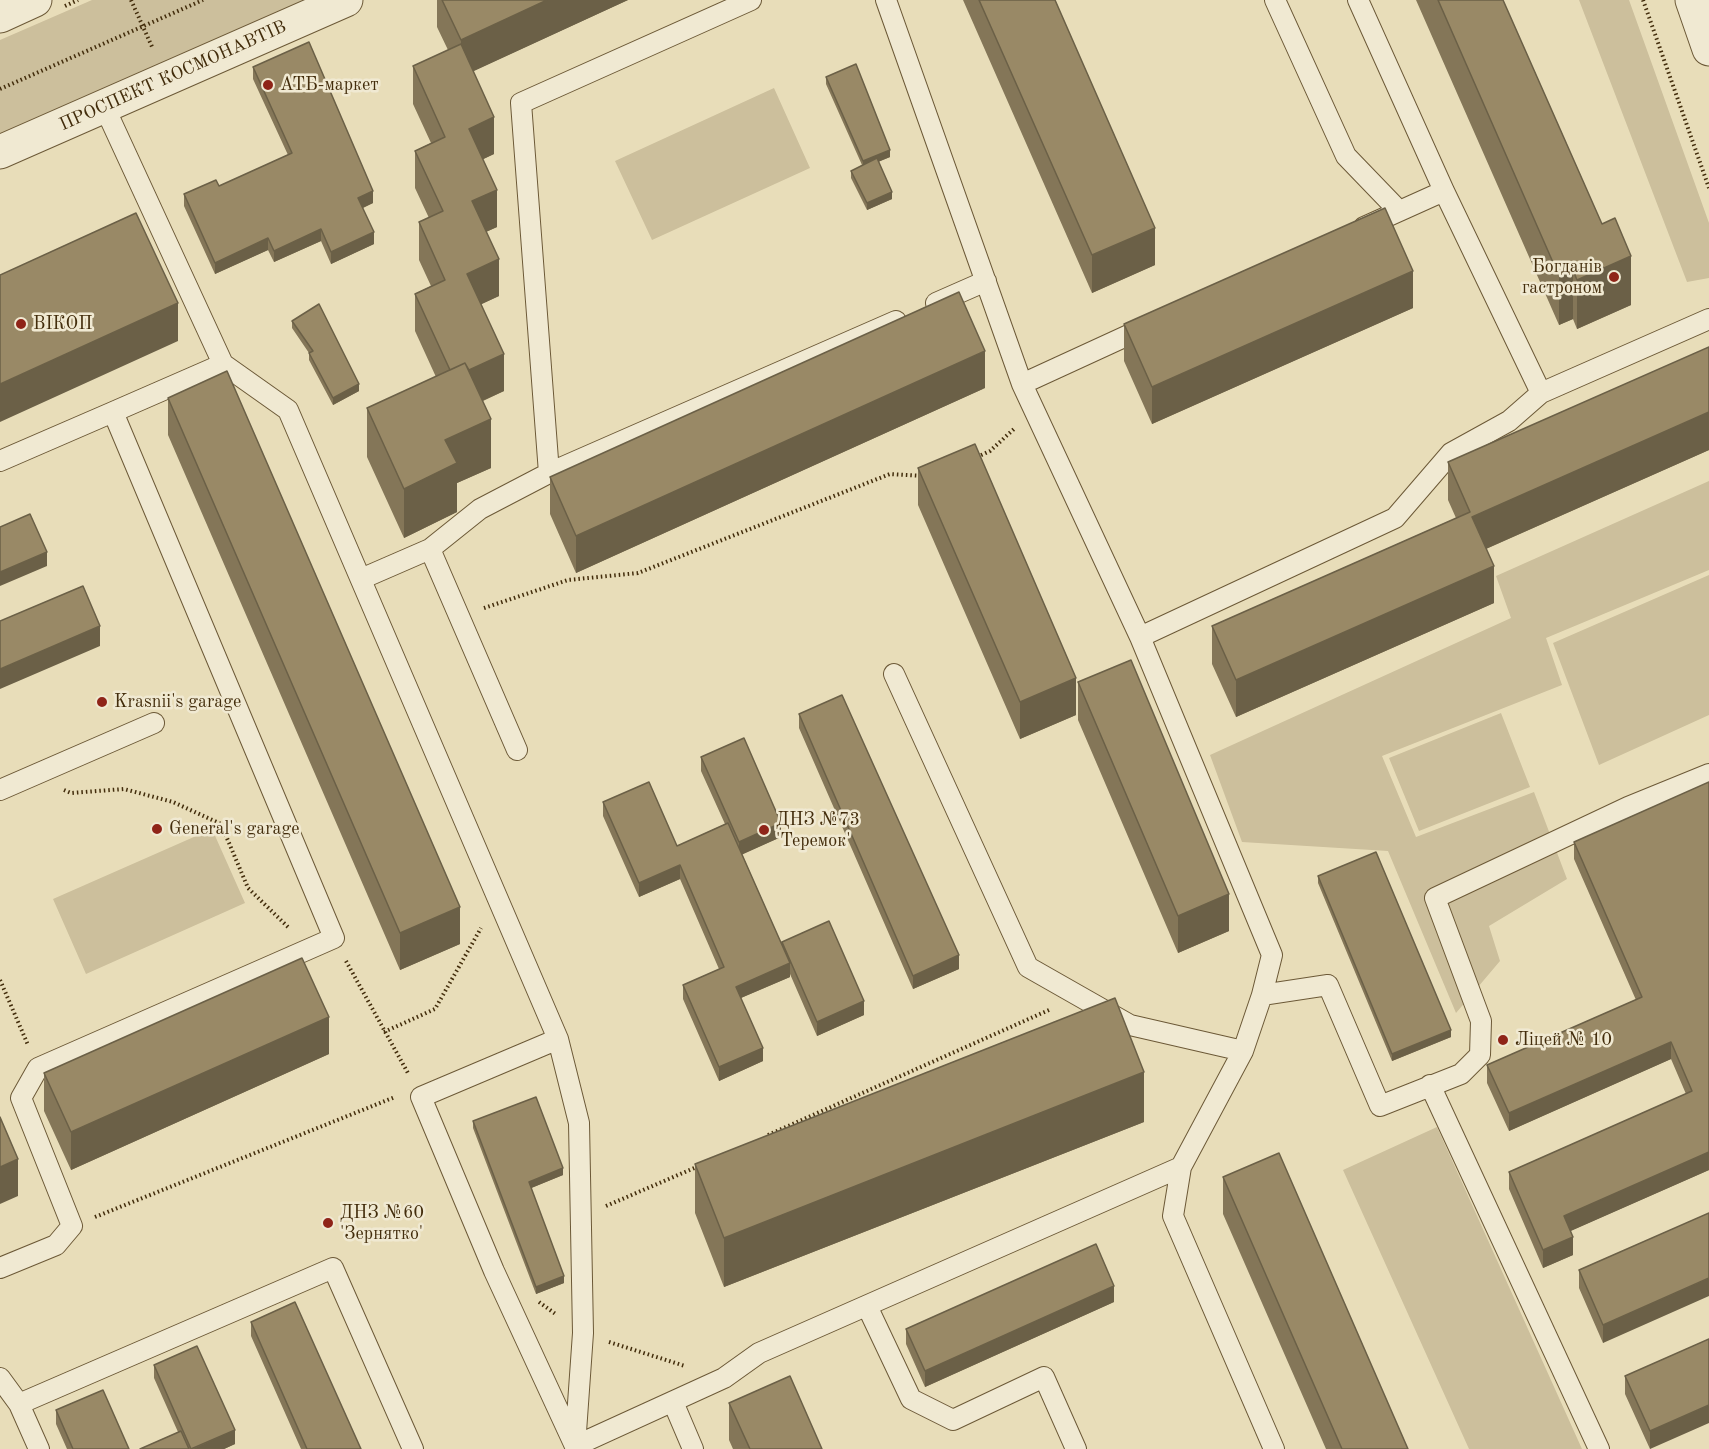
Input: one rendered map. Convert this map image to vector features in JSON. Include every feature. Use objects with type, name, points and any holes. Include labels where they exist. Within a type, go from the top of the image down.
[{"type":"street","points":[[0,16],[35,0]]},
{"type":"street","name":"ПРОСПЕКТ КОСМОНАВТІВ","points":[[0,152],[346,0]]},
{"type":"street","points":[[1692,0],[1709,49]]},
{"type":"lane","points":[[549,473],[521,103],[751,0]]},
{"type":"lane","points":[[886,0],[1022,384],[1140,637],[1272,955],[1262,995],[1243,1052],[1181,1167],[1173,1216],[1274,1449]]},
{"type":"lane","points":[[1275,0],[1346,156],[1399,211]]},
{"type":"lane","points":[[1358,0],[1444,191],[1541,393]]},
{"type":"lane","points":[[104,106],[223,364],[288,410],[558,1039],[579,1123],[583,1333],[576,1447]]},
{"type":"lane","points":[[1345,236],[1444,191]]},
{"type":"lane","points":[[361,579],[430,549],[480,509],[549,473],[986,281]]},
{"type":"lane","points":[[1022,384],[1162,320]]},
{"type":"lane","points":[[1140,637],[1395,518],[1451,453],[1509,421],[1541,393],[1709,320]]},
{"type":"lane","points":[[0,461],[223,364]]},
{"type":"lane","points":[[0,1268],[56,1245],[72,1226],[21,1098],[38,1068],[334,938],[113,412]]},
{"type":"lane","points":[[430,549],[517,750]]},
{"type":"lane","points":[[894,674],[1028,967],[1130,1025],[1243,1052]]},
{"type":"lane","points":[[0,790],[154,723]]},
{"type":"lane","points":[[1262,995],[1328,985],[1380,1106],[1461,1074],[1480,1056],[1481,1021],[1435,898],[1628,807],[1709,774]]},
{"type":"lane","points":[[558,1039],[418,1093],[494,1271],[576,1447]]},
{"type":"lane","points":[[1430,1085],[1599,1449]]},
{"type":"lane","points":[[576,1447],[724,1378],[759,1353],[1181,1167]]},
{"type":"lane","points":[[19,1404],[333,1268],[413,1449]]},
{"type":"lane","points":[[867,1305],[911,1399],[953,1420],[1044,1377],[1076,1449]]},
{"type":"lane","points":[[0,1378],[19,1404],[39,1449]]},
{"type":"lane","points":[[673,1402],[693,1449]]},
{"type":"path","points":[[131,0],[166,79]]},
{"type":"path","points":[[0,89],[203,0]]},
{"type":"path","points":[[1643,0],[1709,188]]},
{"type":"path","points":[[972,460],[990,451],[1034,410]]},
{"type":"path","points":[[459,618],[498,602],[568,580],[638,573],[890,474],[924,476]]},
{"type":"path","points":[[32,776],[71,793],[124,789],[173,802],[221,824],[248,888],[309,949]]},
{"type":"path","points":[[384,1032],[435,1009],[497,899]]},
{"type":"path","points":[[72,1226],[418,1093],[334,938]]},
{"type":"path","points":[[0,980],[38,1068]]},
{"type":"path","points":[[757,1140],[1078,997]]},
{"type":"path","points":[[580,1216],[703,1164]]},
{"type":"shaded area","points":[[92,0],[311,0],[0,136],[0,40]]},
{"type":"shaded area","points":[[1579,0],[1629,0],[1709,223],[1709,278],[1687,282]]},
{"type":"shaded area","points":[[774,88],[810,168],[652,240],[615,161]]},
{"type":"shaded area","points":[[1709,481],[1709,570],[1546,638],[1562,685],[1382,756],[1416,837],[1534,792],[1567,879],[1489,926],[1500,961],[1456,1013],[1388,851],[1242,842],[1210,755],[1511,618],[1496,576]]},
{"type":"shaded area","points":[[1709,575],[1709,715],[1599,765],[1553,643]]},
{"type":"shaded area","points":[[1501,713],[1530,787],[1419,831],[1389,758]]},
{"type":"shaded area","points":[[212,829],[245,903],[86,974],[53,899]]},
{"type":"shaded area","points":[[1437,1127],[1582,1449],[1469,1449],[1343,1170]]},
{"type":"building","points":[[442,0],[547,0],[461,40]]},
{"type":"building","points":[[979,0],[1055,0],[1155,228],[1092,255]]},
{"type":"building","points":[[1438,0],[1503,0],[1602,224],[1615,218],[1631,256],[1577,280],[1573,270],[1559,276]]},
{"type":"building","points":[[309,42],[373,191],[358,198],[374,232],[331,252],[321,229],[274,251],[268,238],[215,263],[184,194],[216,180],[219,186],[292,153],[253,67]]},
{"type":"building","points":[[461,44],[494,117],[469,129],[497,190],[472,201],[499,259],[467,274],[504,354],[469,370],[465,363],[450,370],[415,294],[445,280],[419,222],[443,211],[415,151],[445,137],[413,66]]},
{"type":"building","points":[[856,64],[890,150],[863,161],[826,77]]},
{"type":"building","points":[[877,158],[892,192],[867,203],[851,171]]},
{"type":"building","points":[[1385,208],[1413,271],[1152,387],[1124,324]]},
{"type":"building","points":[[136,213],[178,303],[0,384],[0,275]]},
{"type":"building","points":[[959,292],[985,351],[576,536],[550,477]]},
{"type":"building","points":[[319,304],[359,384],[333,398],[309,353],[313,351],[292,321]]},
{"type":"building","points":[[1709,347],[1709,412],[1472,517],[1494,566],[1236,680],[1212,626],[1470,512],[1448,462]]},
{"type":"building","points":[[465,363],[491,419],[445,440],[457,463],[404,489],[367,408]]},
{"type":"building","points":[[227,371],[460,907],[400,933],[168,398]]},
{"type":"building","points":[[975,444],[1076,678],[1020,702],[918,468]]},
{"type":"building","points":[[30,514],[47,552],[0,572],[0,527]]},
{"type":"building","points":[[83,586],[100,626],[0,669],[0,621]]},
{"type":"building","points":[[1131,660],[1229,894],[1178,916],[1078,682]]},
{"type":"building","points":[[842,695],[959,955],[913,976],[799,714]]},
{"type":"building","points":[[744,738],[781,823],[739,842],[701,757]]},
{"type":"building","points":[[649,782],[677,846],[728,823],[790,963],[736,987],[763,1048],[719,1067],[683,985],[724,967],[680,865],[639,883],[603,802]]},
{"type":"building","points":[[1709,782],[1709,1152],[1564,1216],[1573,1237],[1543,1250],[1509,1172],[1692,1091],[1671,1042],[1509,1113],[1487,1065],[1642,997],[1574,842]]},
{"type":"building","points":[[1376,852],[1451,1030],[1392,1054],[1318,876]]},
{"type":"building","points":[[829,921],[864,1001],[817,1022],[782,942]]},
{"type":"building","points":[[302,958],[329,1017],[71,1132],[44,1073]]},
{"type":"building","points":[[1115,998],[1144,1072],[724,1238],[695,1164]]},
{"type":"building","points":[[536,1097],[563,1168],[529,1182],[564,1276],[536,1287],[473,1121]]},
{"type":"building","points":[[0,1117],[18,1159],[0,1167]]},
{"type":"building","points":[[1279,1153],[1408,1449],[1342,1449],[1223,1177]]},
{"type":"building","points":[[1709,1213],[1709,1278],[1603,1325],[1579,1270]]},
{"type":"building","points":[[1096,1244],[1114,1286],[925,1371],[906,1329]]},
{"type":"building","points":[[295,1302],[361,1449],[307,1449],[251,1322]]},
{"type":"building","points":[[1709,1339],[1709,1405],[1650,1431],[1625,1376]]},
{"type":"building","points":[[197,1346],[235,1430],[191,1449],[154,1365]]},
{"type":"building","points":[[790,1376],[822,1449],[750,1449],[729,1403]]},
{"type":"building","points":[[103,1390],[129,1449],[73,1449],[56,1410]]},
{"type":"building","points":[[181,1431],[189,1449],[140,1449]]},
{"type":"place","name":"АТБ-маркет","points":[[268,85]]},
{"type":"place","name":"Богданів гастроном","points":[[1614,277]]},
{"type":"place","name":"ВІКОП","points":[[21,324]]},
{"type":"place","name":"Krasnii's garage","points":[[102,702]]},
{"type":"place","name":"General's garage","points":[[157,829]]},
{"type":"place","name":"ДНЗ №73 'Теремок'","points":[[764,830]]},
{"type":"place","name":"Ліцей № 10","points":[[1503,1040]]},
{"type":"place","name":"ДНЗ №60 'Зернятко'","points":[[328,1223]]}]
